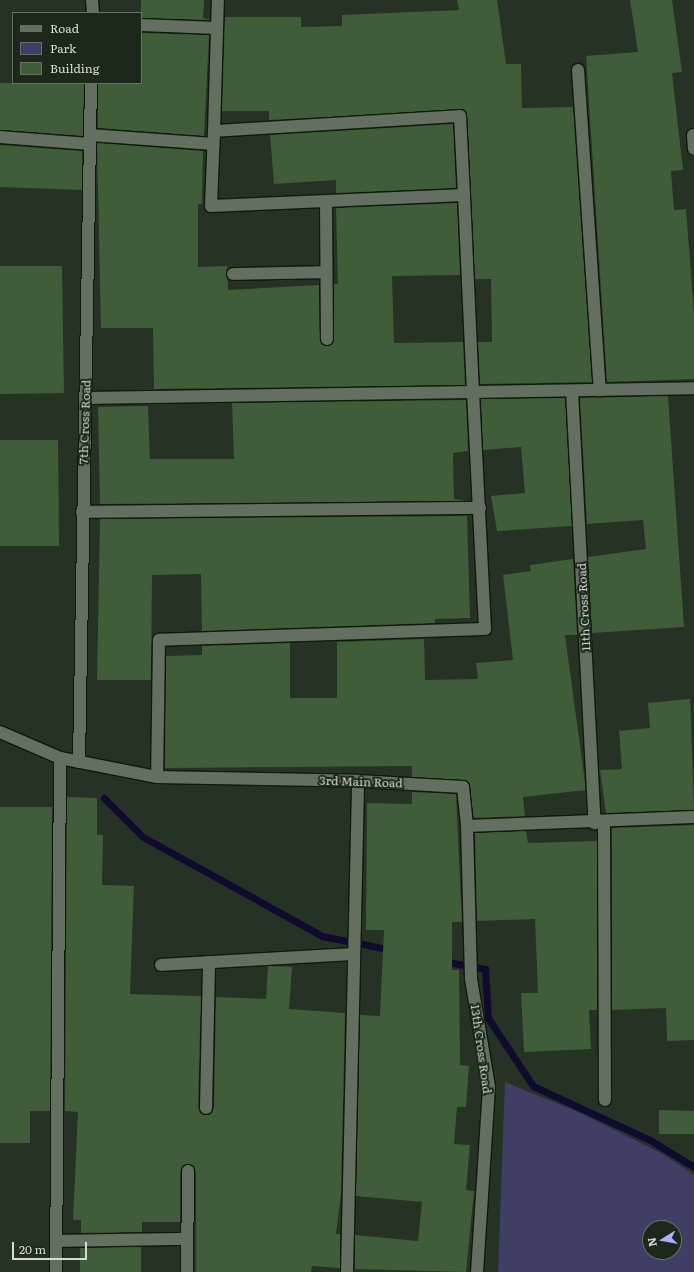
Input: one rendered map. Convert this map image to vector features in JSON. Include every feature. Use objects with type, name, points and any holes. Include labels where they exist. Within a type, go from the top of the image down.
[{"type":"street","points":[[92,0],[92,12]]},
{"type":"street","points":[[218,0],[211,206],[464,195]]},
{"type":"street","points":[[142,25],[217,28]]},
{"type":"street","points":[[578,70],[600,390]]},
{"type":"street","name":"7th Cross Road","points":[[79,762],[82,512],[86,398],[91,84]]},
{"type":"street","points":[[157,777],[159,640],[485,629],[460,116],[214,131]]},
{"type":"street","points":[[693,135],[694,149]]},
{"type":"street","points":[[0,137],[214,144]]},
{"type":"street","points":[[326,201],[326,339]]},
{"type":"street","points":[[233,274],[326,272]]},
{"type":"street","points":[[86,398],[694,388]]},
{"type":"street","name":"11th Cross Road","points":[[572,391],[600,823],[605,1100]]},
{"type":"street","points":[[82,512],[480,508]]},
{"type":"street","name":"3rd Main Road","points":[[0,732],[60,758],[157,777],[358,781],[463,787],[467,826]]},
{"type":"street","points":[[56,1272],[60,758]]},
{"type":"street","points":[[347,1272],[352,926],[358,781]]},
{"type":"street","points":[[467,826],[600,823],[694,818]]},
{"type":"street","name":"13th Cross Road","points":[[467,826],[471,979],[489,1087],[477,1272]]},
{"type":"street","points":[[161,965],[352,954]]},
{"type":"street","points":[[206,1108],[209,962]]},
{"type":"street","points":[[187,1272],[188,1171]]},
{"type":"street","points":[[57,1241],[187,1239]]},
{"type":"green space","points":[[505,1082],[578,1112],[661,1153],[694,1175],[694,1272],[498,1272]]},
{"type":"building","points":[[141,0],[204,0],[203,18],[210,20],[142,18]]},
{"type":"building","points":[[457,0],[497,0],[506,64],[521,64],[522,108],[573,107],[592,382],[480,384],[478,342],[492,342],[491,279],[475,279],[467,116],[464,110],[269,120],[269,111],[222,111],[225,17],[301,17],[301,27],[342,26],[342,15],[459,10]]},
{"type":"building","points":[[630,0],[672,0],[682,72],[672,73],[683,170],[671,171],[674,210],[686,209],[694,314],[694,379],[607,382],[586,56],[638,52]]},
{"type":"building","points":[[142,33],[209,35],[204,136],[98,128],[98,84],[142,84]]},
{"type":"building","points":[[0,83],[84,84],[83,136],[0,130]]},
{"type":"building","points":[[453,124],[456,188],[336,193],[336,180],[274,184],[270,135]]},
{"type":"building","points":[[97,143],[203,151],[202,204],[198,204],[198,267],[227,266],[228,290],[319,285],[320,339],[327,346],[334,339],[334,284],[338,284],[336,208],[457,203],[460,275],[392,276],[394,343],[463,342],[465,385],[154,389],[153,328],[101,328]]},
{"type":"building","points":[[0,145],[82,151],[82,190],[0,187]]},
{"type":"building","points":[[0,266],[62,266],[64,393],[0,394]]},
{"type":"building","points":[[668,396],[684,627],[592,633],[588,557],[646,549],[643,520],[587,524],[580,398]]},
{"type":"building","points":[[565,398],[572,526],[497,531],[491,496],[525,493],[521,447],[483,450],[481,399]]},
{"type":"building","points":[[466,400],[468,451],[453,453],[454,499],[466,501],[100,504],[98,407],[148,406],[150,459],[234,459],[232,403]]},
{"type":"building","points":[[0,440],[58,440],[59,546],[0,546]]},
{"type":"building","points":[[467,516],[470,618],[435,619],[435,623],[202,631],[201,574],[152,575],[151,680],[97,680],[100,519]]},
{"type":"building","points":[[573,559],[577,635],[565,635],[586,790],[523,797],[525,816],[474,818],[467,781],[412,777],[412,766],[165,768],[166,656],[202,655],[202,646],[290,643],[290,698],[337,698],[337,642],[424,639],[425,680],[478,679],[476,663],[513,660],[503,575],[531,571],[530,565]]},
{"type":"building","points":[[690,699],[694,810],[606,813],[600,770],[622,769],[619,731],[650,728],[648,703]]},
{"type":"building","points":[[412,792],[456,794],[462,922],[452,922],[452,970],[459,970],[460,1065],[469,1066],[466,1107],[457,1107],[454,1144],[470,1145],[466,1190],[474,1191],[466,1272],[355,1269],[355,1235],[418,1241],[422,1202],[356,1196],[360,1015],[380,1016],[384,930],[366,930],[367,803],[412,804]]},
{"type":"building","points":[[67,797],[97,798],[97,835],[103,835],[102,885],[134,886],[130,994],[201,996],[198,1108],[202,1114],[209,1115],[214,1108],[216,997],[266,999],[268,966],[292,967],[289,1009],[345,1013],[341,1194],[336,1234],[340,1234],[340,1268],[312,1266],[311,1272],[196,1272],[196,1171],[188,1164],[180,1171],[180,1222],[142,1222],[142,1232],[81,1233],[81,1220],[73,1220],[78,1112],[65,1111]]},
{"type":"building","points":[[0,807],[52,807],[50,1111],[30,1111],[30,1143],[0,1143]]},
{"type":"building","points":[[694,825],[694,1040],[667,1041],[666,1008],[612,1010],[612,828]]},
{"type":"building","points":[[526,831],[528,843],[597,841],[597,1010],[589,1010],[591,1049],[524,1052],[521,993],[538,993],[535,919],[477,921],[475,833]]},
{"type":"building","points":[[659,1110],[694,1111],[694,1134],[659,1134]]},
{"type":"building","points":[[141,1247],[141,1272],[80,1272],[80,1248]]},
{"type":"waterway","points":[[104,798],[143,837],[322,936],[392,950]]},
{"type":"waterway","points":[[443,961],[485,969],[488,1018],[533,1086],[650,1140],[694,1167]]}]
